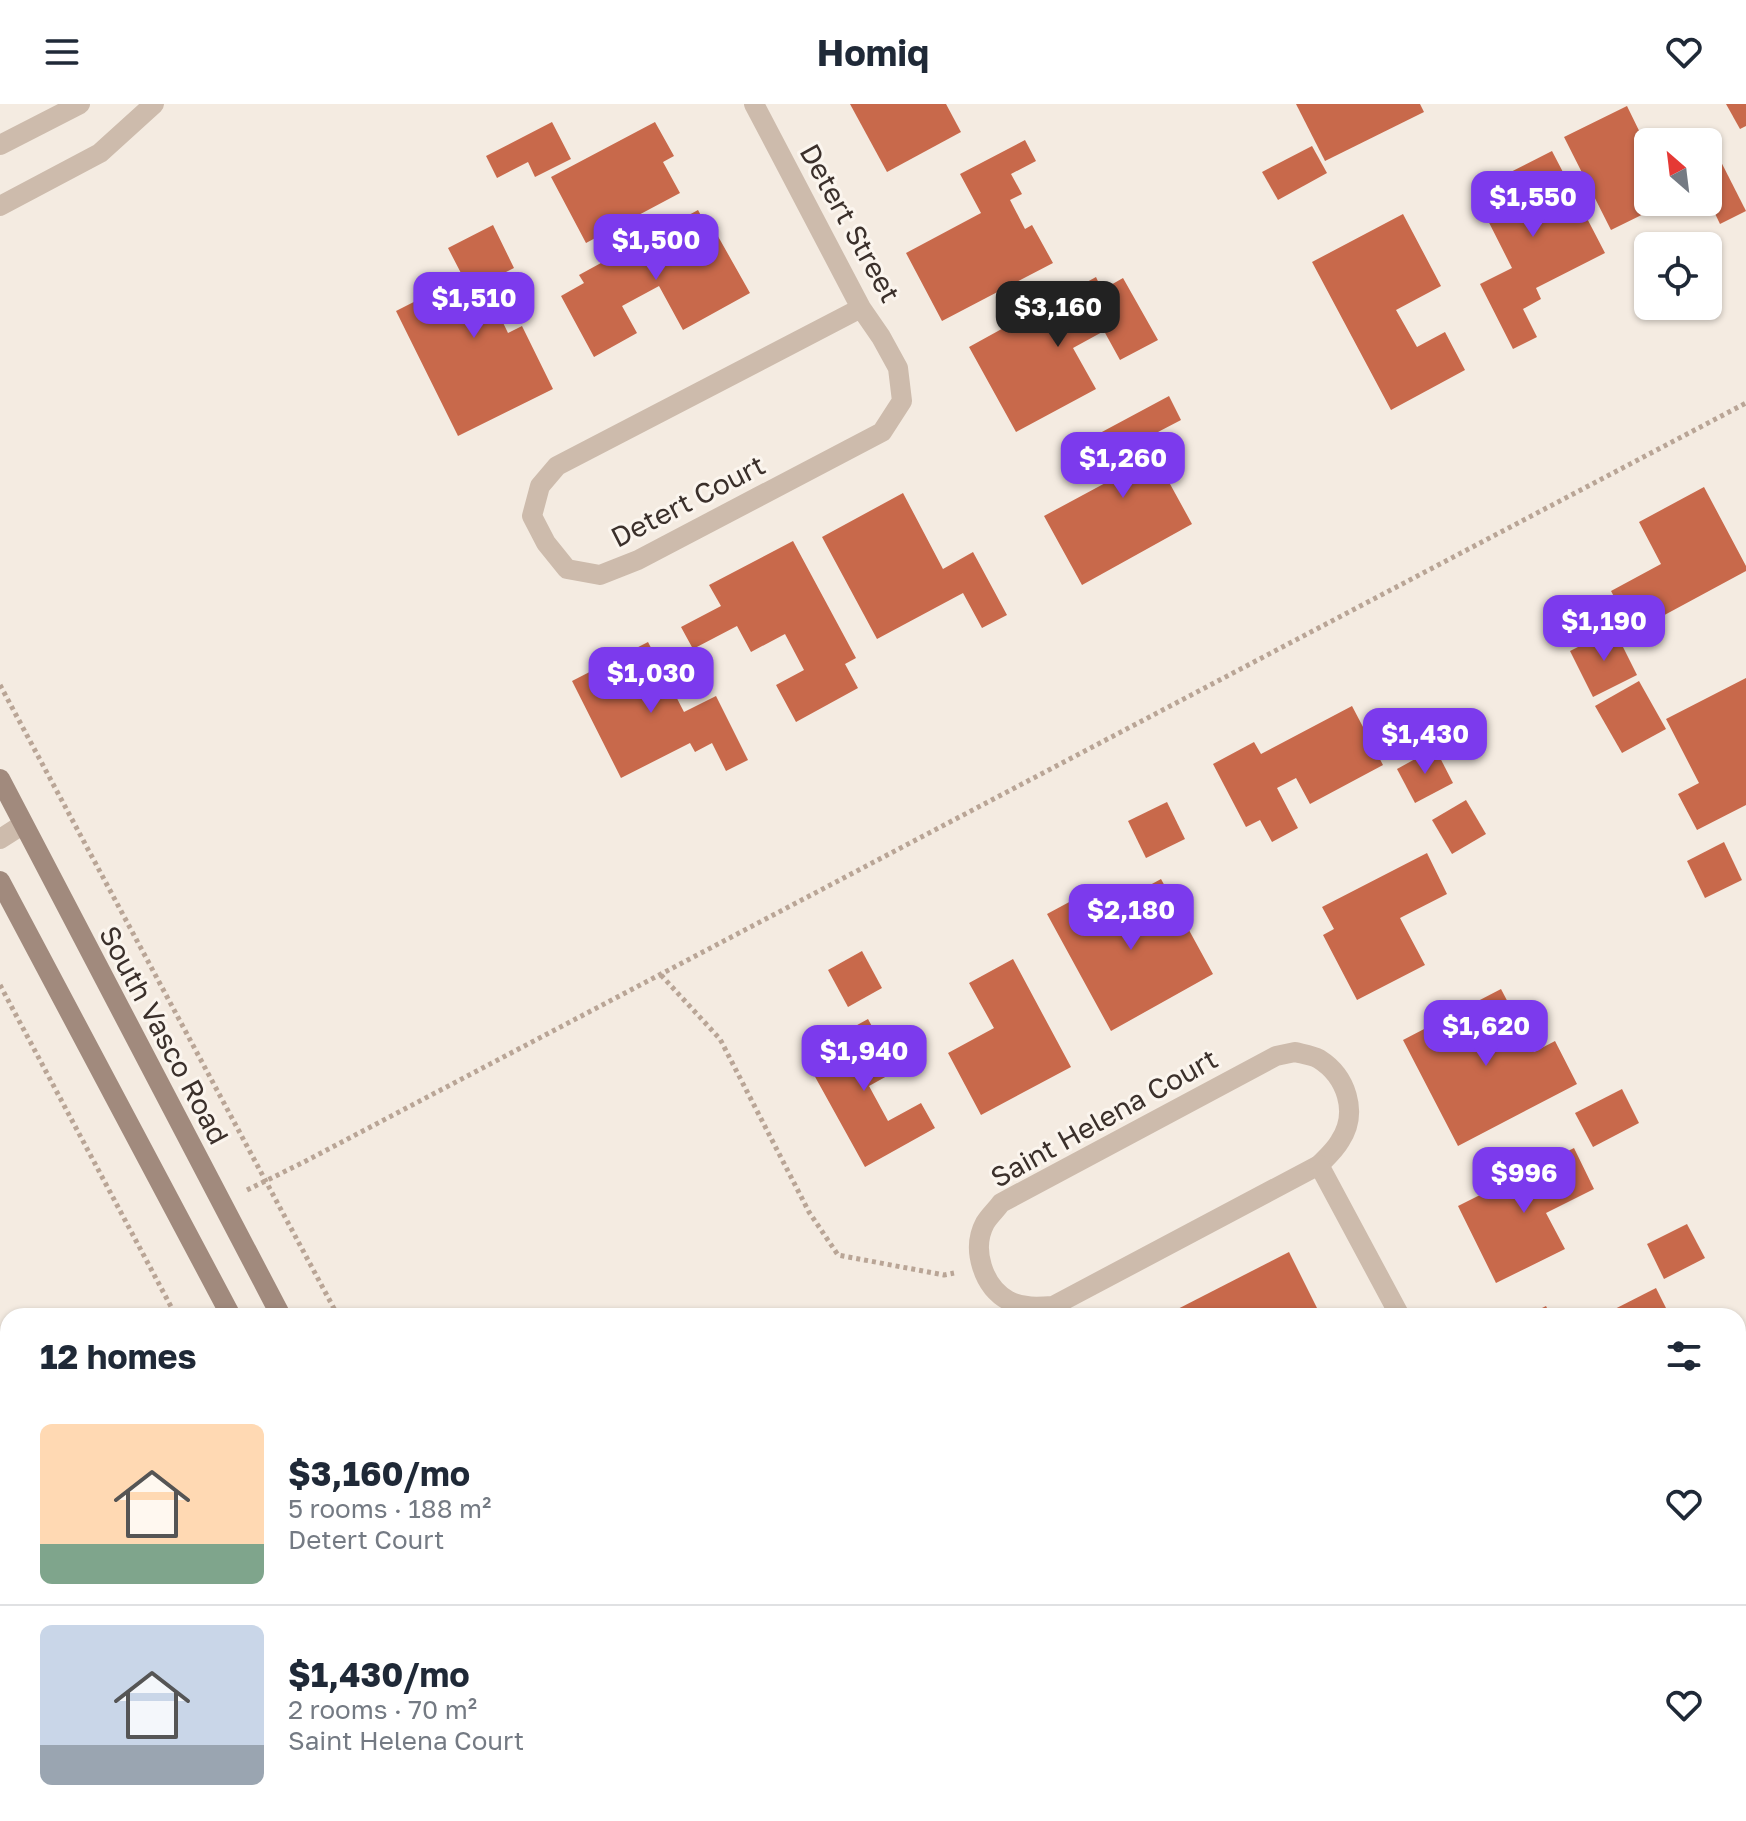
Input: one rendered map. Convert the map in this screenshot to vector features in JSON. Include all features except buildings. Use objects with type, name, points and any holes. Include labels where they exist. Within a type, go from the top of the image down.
[{"type":"main road","name":"South Vasco Road","points":[[0,779],[277,1308]]},
{"type":"main road","points":[[0,881],[227,1308]]},
{"type":"street","points":[[0,145],[80,104]]},
{"type":"street","points":[[0,206],[100,153],[154,104]]},
{"type":"street","name":"Detert Street","points":[[754,104],[861,308],[898,368]]},
{"type":"street","name":"Detert Court","points":[[861,308],[557,466],[540,486],[532,516],[546,543],[567,569],[600,575],[638,560],[882,432],[902,401],[898,368]]},
{"type":"street","points":[[0,839],[22,825]]},
{"type":"street","name":"Saint Helena Court","points":[[1295,1052],[1317,1057],[1337,1073],[1346,1089],[1350,1115],[1342,1139],[1319,1165],[1053,1306],[1031,1308],[1009,1301],[992,1287],[981,1267],[979,1243],[984,1224],[1001,1203],[1276,1056],[1295,1052]]},
{"type":"street","points":[[1319,1165],[1396,1308]]},
{"type":"path","points":[[220,1203],[661,975],[1746,403]]},
{"type":"path","points":[[0,685],[334,1308]]},
{"type":"path","points":[[661,975],[720,1039],[809,1212],[838,1255],[944,1275],[981,1267]]},
{"type":"path","points":[[0,985],[172,1308]]}]
